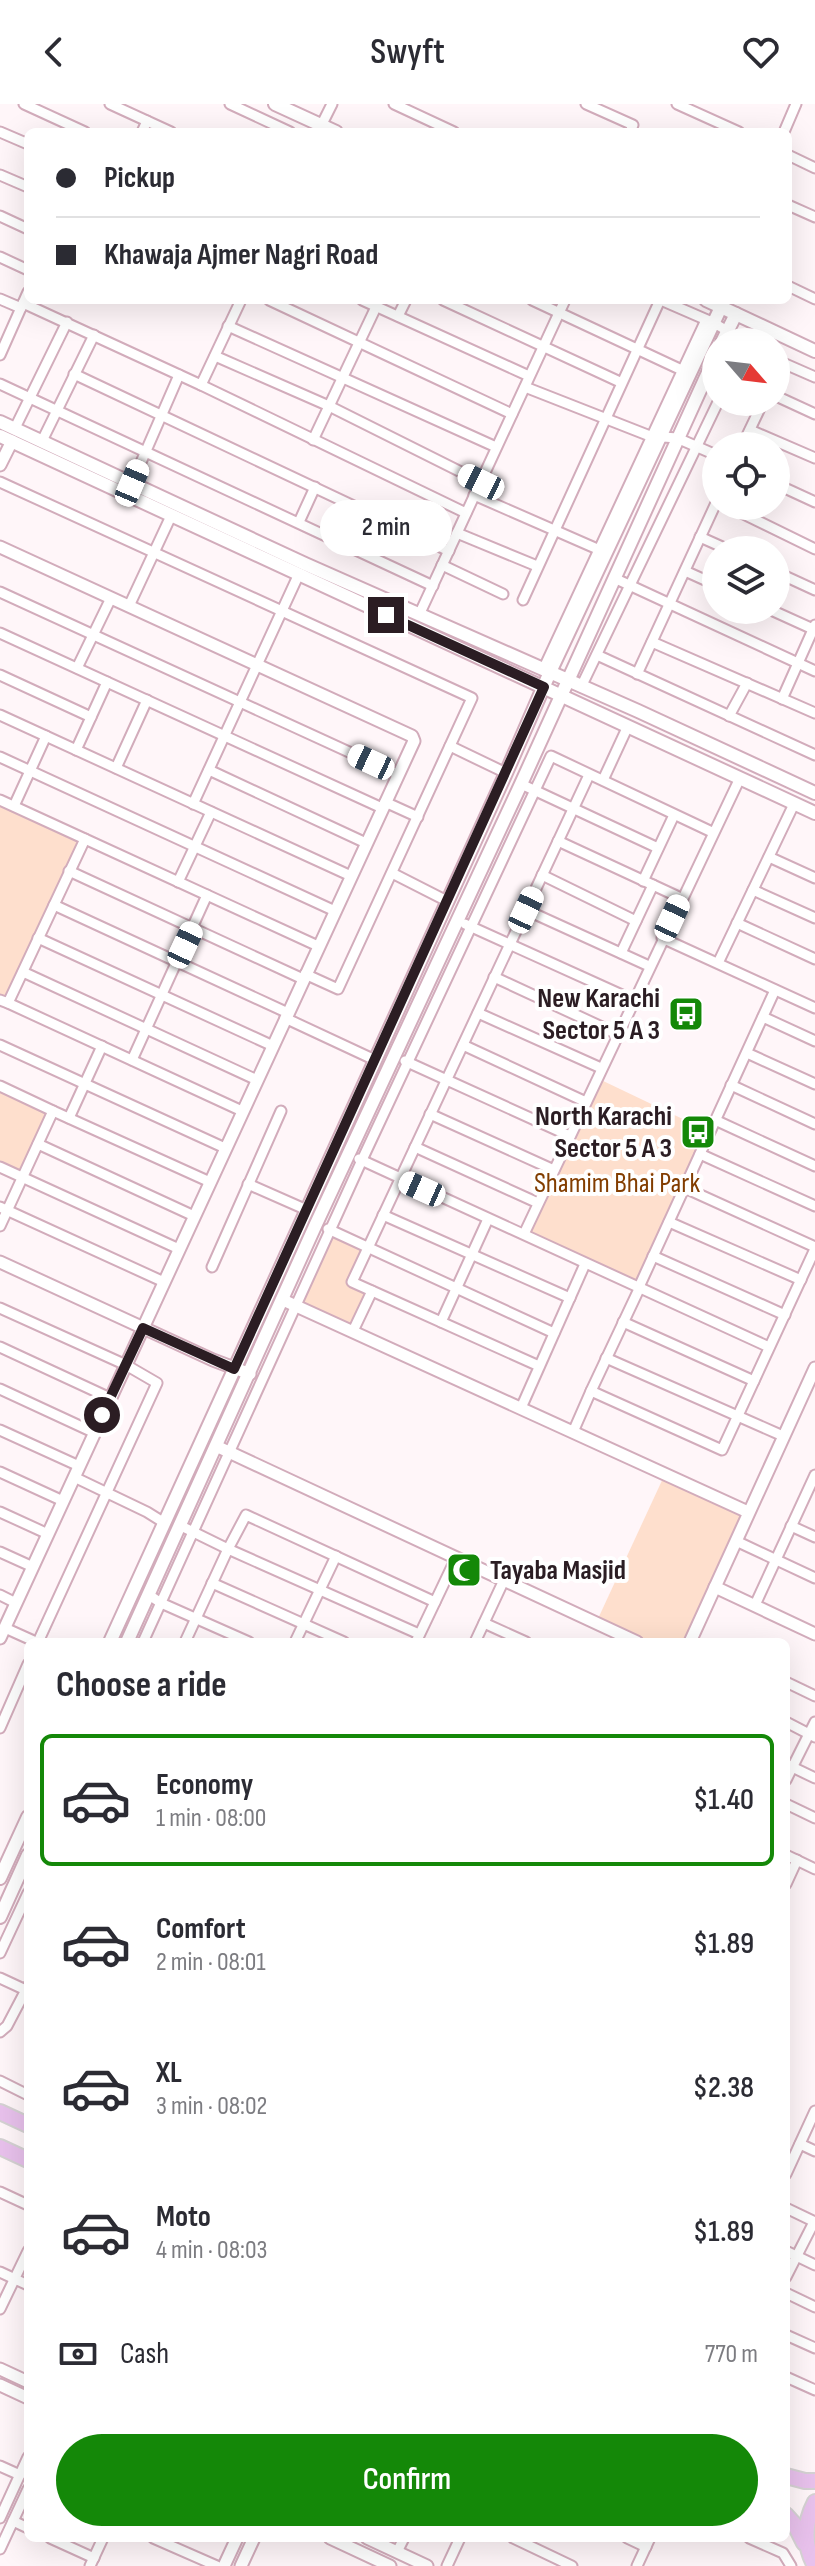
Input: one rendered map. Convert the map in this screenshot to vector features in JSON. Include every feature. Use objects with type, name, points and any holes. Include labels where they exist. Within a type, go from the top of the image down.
[{"type":"main road","points":[[275,104],[319,128]]},
{"type":"main road","points":[[715,304],[815,351]]},
{"type":"main road","points":[[112,1638],[506,773],[544,687],[546,671],[710,321],[721,307]]},
{"type":"main road","points":[[729,328],[736,314]]},
{"type":"main road","points":[[129,1638],[702,385]]},
{"type":"main road","points":[[0,422],[9,435],[97,475],[132,483],[815,793]]},
{"type":"main road","points":[[9,435],[42,441],[171,516],[815,813]]},
{"type":"main road","points":[[0,1878],[24,1826]]},
{"type":"main road","points":[[0,1917],[24,1864]]},
{"type":"main road","points":[[0,2112],[24,2123]]},
{"type":"main road","points":[[0,2147],[24,2158]]},
{"type":"main road","points":[[790,2477],[815,2481]]},
{"type":"main road","points":[[812,2562],[805,2534],[807,2518],[815,2502]]},
{"type":"main road","points":[[790,2519],[812,2562]]},
{"type":"street","points":[[24,104],[76,128]]},
{"type":"street","points":[[110,104],[162,128]]},
{"type":"street","points":[[230,104],[281,128]]},
{"type":"street","points":[[319,128],[332,104]]},
{"type":"street","points":[[394,104],[445,128]]},
{"type":"street","points":[[586,104],[633,125],[632,128]]},
{"type":"street","points":[[678,104],[730,128]]},
{"type":"street","points":[[786,128],[796,104]]},
{"type":"street","points":[[144,128],[147,121]]},
{"type":"street","points":[[0,132],[24,142]]},
{"type":"street","points":[[792,157],[815,168]]},
{"type":"street","points":[[0,175],[24,185]]},
{"type":"street","points":[[792,207],[815,217]]},
{"type":"street","points":[[0,216],[24,227]]},
{"type":"street","points":[[0,257],[24,268]]},
{"type":"street","points":[[792,288],[815,299]]},
{"type":"street","points":[[0,299],[67,322],[466,513]]},
{"type":"street","points":[[0,355],[3,339],[24,301]]},
{"type":"street","points":[[201,385],[239,304]]},
{"type":"street","points":[[278,304],[512,414]]},
{"type":"street","points":[[370,304],[529,376]]},
{"type":"street","points":[[398,316],[404,304]]},
{"type":"street","points":[[451,304],[620,382]]},
{"type":"street","points":[[540,304],[686,371]]},
{"type":"street","points":[[419,615],[563,304]]},
{"type":"street","points":[[523,600],[620,382],[659,304]]},
{"type":"street","points":[[670,304],[710,321],[717,328]]},
{"type":"street","points":[[313,440],[376,307]]},
{"type":"street","points":[[0,465],[9,435],[67,322]]},
{"type":"street","points":[[228,326],[496,447]]},
{"type":"street","points":[[42,441],[94,335]]},
{"type":"street","points":[[215,356],[329,406],[481,482]]},
{"type":"street","points":[[790,369],[815,377]]},
{"type":"street","points":[[74,374],[449,551]]},
{"type":"street","points":[[132,483],[179,375]]},
{"type":"street","points":[[0,384],[433,586]]},
{"type":"street","points":[[525,387],[655,436],[677,438],[702,448]]},
{"type":"street","points":[[790,402],[815,414]]},
{"type":"street","points":[[581,687],[711,416]]},
{"type":"street","points":[[756,416],[750,430],[815,458]]},
{"type":"street","points":[[0,482],[472,698],[338,989],[192,928],[69,871]]},
{"type":"street","points":[[299,522],[315,487]]},
{"type":"street","points":[[790,490],[815,502]]},
{"type":"street","points":[[474,495],[602,551]]},
{"type":"street","points":[[129,606],[171,516]]},
{"type":"street","points":[[637,674],[708,520]]},
{"type":"street","points":[[756,520],[815,549]]},
{"type":"street","points":[[457,533],[537,566]]},
{"type":"street","points":[[0,547],[412,736],[414,741],[1,1635],[24,1639]]},
{"type":"street","points":[[442,565],[503,594]]},
{"type":"street","points":[[685,571],[702,579]]},
{"type":"street","points":[[193,804],[298,576]]},
{"type":"street","points":[[614,578],[815,671]]},
{"type":"street","points":[[790,578],[815,590]]},
{"type":"street","points":[[0,592],[397,774]]},
{"type":"street","points":[[77,668],[111,598]]},
{"type":"street","points":[[782,699],[814,628],[790,618]]},
{"type":"street","points":[[0,633],[225,736],[383,805],[418,817]]},
{"type":"street","points":[[652,642],[815,713]]},
{"type":"street","points":[[597,655],[815,755]]},
{"type":"street","points":[[0,675],[91,717]]},
{"type":"street","points":[[76,750],[107,682]]},
{"type":"street","points":[[729,716],[747,683]]},
{"type":"street","points":[[116,768],[147,700]]},
{"type":"street","points":[[0,715],[351,876]]},
{"type":"street","points":[[603,780],[628,726]]},
{"type":"street","points":[[14,806],[46,736]]},
{"type":"street","points":[[450,746],[506,773]]},
{"type":"street","points":[[145,1638],[362,1160],[551,756],[712,832]]},
{"type":"street","points":[[0,757],[335,911]]},
{"type":"street","points":[[209,770],[366,843]]},
{"type":"street","points":[[539,1366],[352,1282],[589,775]]},
{"type":"street","points":[[524,1234],[740,778]]},
{"type":"street","points":[[521,784],[658,848]]},
{"type":"street","points":[[0,800],[318,946]]},
{"type":"street","points":[[718,963],[794,804]]},
{"type":"street","points":[[178,882],[211,812]]},
{"type":"street","points":[[621,953],[636,921],[658,848],[674,815]]},
{"type":"street","points":[[85,839],[23,972],[4,1002],[242,1111]]},
{"type":"street","points":[[558,841],[681,898]]},
{"type":"street","points":[[769,857],[815,878]]},
{"type":"street","points":[[392,873],[447,901]]},
{"type":"street","points":[[542,875],[636,921]]},
{"type":"street","points":[[753,890],[815,918]]},
{"type":"street","points":[[132,1060],[207,895]]},
{"type":"street","points":[[54,905],[375,1060]]},
{"type":"street","points":[[526,910],[649,966]]},
{"type":"street","points":[[457,920],[633,1000]]},
{"type":"street","points":[[737,923],[815,959]]},
{"type":"street","points":[[38,938],[273,1046]]},
{"type":"street","points":[[662,938],[815,1008]]},
{"type":"street","points":[[23,972],[257,1080]]},
{"type":"street","points":[[494,977],[617,1034]]},
{"type":"street","points":[[573,1432],[775,990]]},
{"type":"street","points":[[478,1013],[601,1068]]},
{"type":"street","points":[[763,1017],[815,1041]]},
{"type":"street","points":[[0,1045],[225,1148]]},
{"type":"street","points":[[463,1045],[586,1102]]},
{"type":"street","points":[[69,1118],[102,1046]]},
{"type":"street","points":[[747,1053],[815,1084]]},
{"type":"street","points":[[395,1056],[570,1136]]},
{"type":"street","points":[[731,1085],[815,1124]]},
{"type":"street","points":[[0,1086],[210,1182]]},
{"type":"street","points":[[0,1226],[4,1208],[53,1111]]},
{"type":"street","points":[[212,1267],[281,1111]]},
{"type":"street","points":[[430,1114],[554,1170]]},
{"type":"street","points":[[715,1120],[815,1166]]},
{"type":"street","points":[[38,1144],[194,1216]]},
{"type":"street","points":[[415,1147],[538,1203]]},
{"type":"street","points":[[700,1154],[815,1206]]},
{"type":"street","points":[[349,1155],[769,1347]]},
{"type":"street","points":[[0,1167],[179,1249]]},
{"type":"street","points":[[248,1184],[307,1210]]},
{"type":"street","points":[[591,1391],[722,1450],[785,1315],[815,1248],[685,1188]]},
{"type":"street","points":[[4,1208],[164,1282]]},
{"type":"street","points":[[383,1215],[570,1298]]},
{"type":"street","points":[[441,1322],[488,1219]]},
{"type":"street","points":[[669,1222],[801,1280]]},
{"type":"street","points":[[316,1224],[554,1333]]},
{"type":"street","points":[[653,1256],[785,1315]]},
{"type":"street","points":[[0,1262],[250,1374]]},
{"type":"street","points":[[521,1408],[585,1264]]},
{"type":"street","points":[[353,1331],[372,1291]]},
{"type":"street","points":[[283,1300],[748,1512]]},
{"type":"street","points":[[0,1308],[126,1365],[157,1383],[39,1638]]},
{"type":"street","points":[[623,1322],[754,1381]]},
{"type":"street","points":[[0,1347],[110,1398]]},
{"type":"street","points":[[606,1358],[783,1436]]},
{"type":"street","points":[[696,1638],[748,1512],[815,1369]]},
{"type":"street","points":[[0,1389],[95,1433]]},
{"type":"street","points":[[0,1430],[163,1522]]},
{"type":"street","points":[[216,1446],[504,1580],[613,1637]]},
{"type":"street","points":[[0,1472],[63,1501]]},
{"type":"street","points":[[755,1605],[791,1526],[811,1494],[815,1475]]},
{"type":"street","points":[[0,1512],[48,1534]]},
{"type":"street","points":[[187,1638],[246,1515],[435,1602]]},
{"type":"street","points":[[179,1525],[418,1638],[456,1558]]},
{"type":"street","points":[[791,1526],[815,1537]]},
{"type":"street","points":[[736,1541],[815,1578]]},
{"type":"street","points":[[0,1552],[33,1567]]},
{"type":"street","points":[[297,1638],[336,1556]]},
{"type":"street","points":[[477,1638],[504,1580]]},
{"type":"street","points":[[212,1583],[335,1638]]},
{"type":"street","points":[[715,1587],[815,1634]]},
{"type":"street","points":[[0,1595],[16,1603]]},
{"type":"street","points":[[149,1595],[241,1638]]},
{"type":"street","points":[[484,1623],[517,1638]]},
{"type":"street","points":[[0,1728],[24,1673]]},
{"type":"street","points":[[790,1684],[815,1696]]},
{"type":"street","points":[[790,1765],[812,1735],[815,1722]]},
{"type":"street","points":[[790,1724],[812,1735]]},
{"type":"street","points":[[790,1766],[815,1778]]},
{"type":"street","points":[[790,1806],[815,1818]]},
{"type":"street","points":[[790,1857],[815,1869]]},
{"type":"street","points":[[790,1875],[797,1860]]},
{"type":"street","points":[[0,1953],[24,1902]]},
{"type":"street","points":[[0,1978],[24,1988]]},
{"type":"street","points":[[0,2032],[7,2026],[24,1995]]},
{"type":"street","points":[[0,2081],[24,2093]]},
{"type":"street","points":[[790,2165],[815,2111]]},
{"type":"street","points":[[800,2144],[815,2151]]},
{"type":"street","points":[[0,2192],[24,2203]]},
{"type":"street","points":[[790,2210],[814,2222],[790,2269]]},
{"type":"street","points":[[790,2253],[815,2265]]},
{"type":"street","points":[[0,2309],[24,2259]]},
{"type":"street","points":[[0,2272],[24,2283]]},
{"type":"street","points":[[790,2295],[815,2307]]},
{"type":"street","points":[[790,2337],[815,2348]]},
{"type":"street","points":[[0,2369],[24,2380]]},
{"type":"street","points":[[790,2379],[815,2390]]},
{"type":"street","points":[[0,2385],[24,2396]]},
{"type":"street","points":[[0,2466],[20,2475]]},
{"type":"street","points":[[0,2518],[24,2466]]},
{"type":"street","points":[[0,2549],[24,2498]]},
{"type":"street","points":[[13,2521],[24,2526]]},
{"type":"street","points":[[57,2542],[92,2562],[101,2542]]},
{"type":"street","points":[[162,2542],[217,2566]]},
{"type":"street","points":[[224,2566],[235,2542]]},
{"type":"street","points":[[241,2566],[252,2542]]},
{"type":"street","points":[[339,2542],[390,2566]]},
{"type":"street","points":[[376,2542],[427,2566]]},
{"type":"street","points":[[397,2552],[402,2542]]},
{"type":"street","points":[[447,2566],[458,2542]]},
{"type":"street","points":[[521,2542],[572,2566]]},
{"type":"street","points":[[637,2566],[648,2542]]},
{"type":"street","points":[[758,2542],[783,2553],[791,2566]]},
{"type":"green space","points":[[0,803],[82,842],[7,1001],[0,997]]},
{"type":"green space","name":"Shamim Bhai Park","points":[[599,1079],[710,1132],[635,1288],[524,1234]]},
{"type":"green space","points":[[0,1086],[53,1111],[22,1177],[0,1167]]},
{"type":"green space","points":[[331,1234],[365,1249],[350,1283],[370,1293],[353,1328],[298,1303]]},
{"type":"green space","points":[[665,1474],[748,1512],[691,1638],[629,1638],[596,1623]]},
{"type":"place","name":"New Karachi Sector 5 A 3","points":[[686,1014]]},
{"type":"place","name":"North Karachi Sector 5 A 3","points":[[698,1132]]},
{"type":"place","name":"Tayaba Masjid","points":[[464,1570]]},
{"type":"route","points":[[102,1415],[143,1328],[234,1369],[544,687],[386,615]]}]
